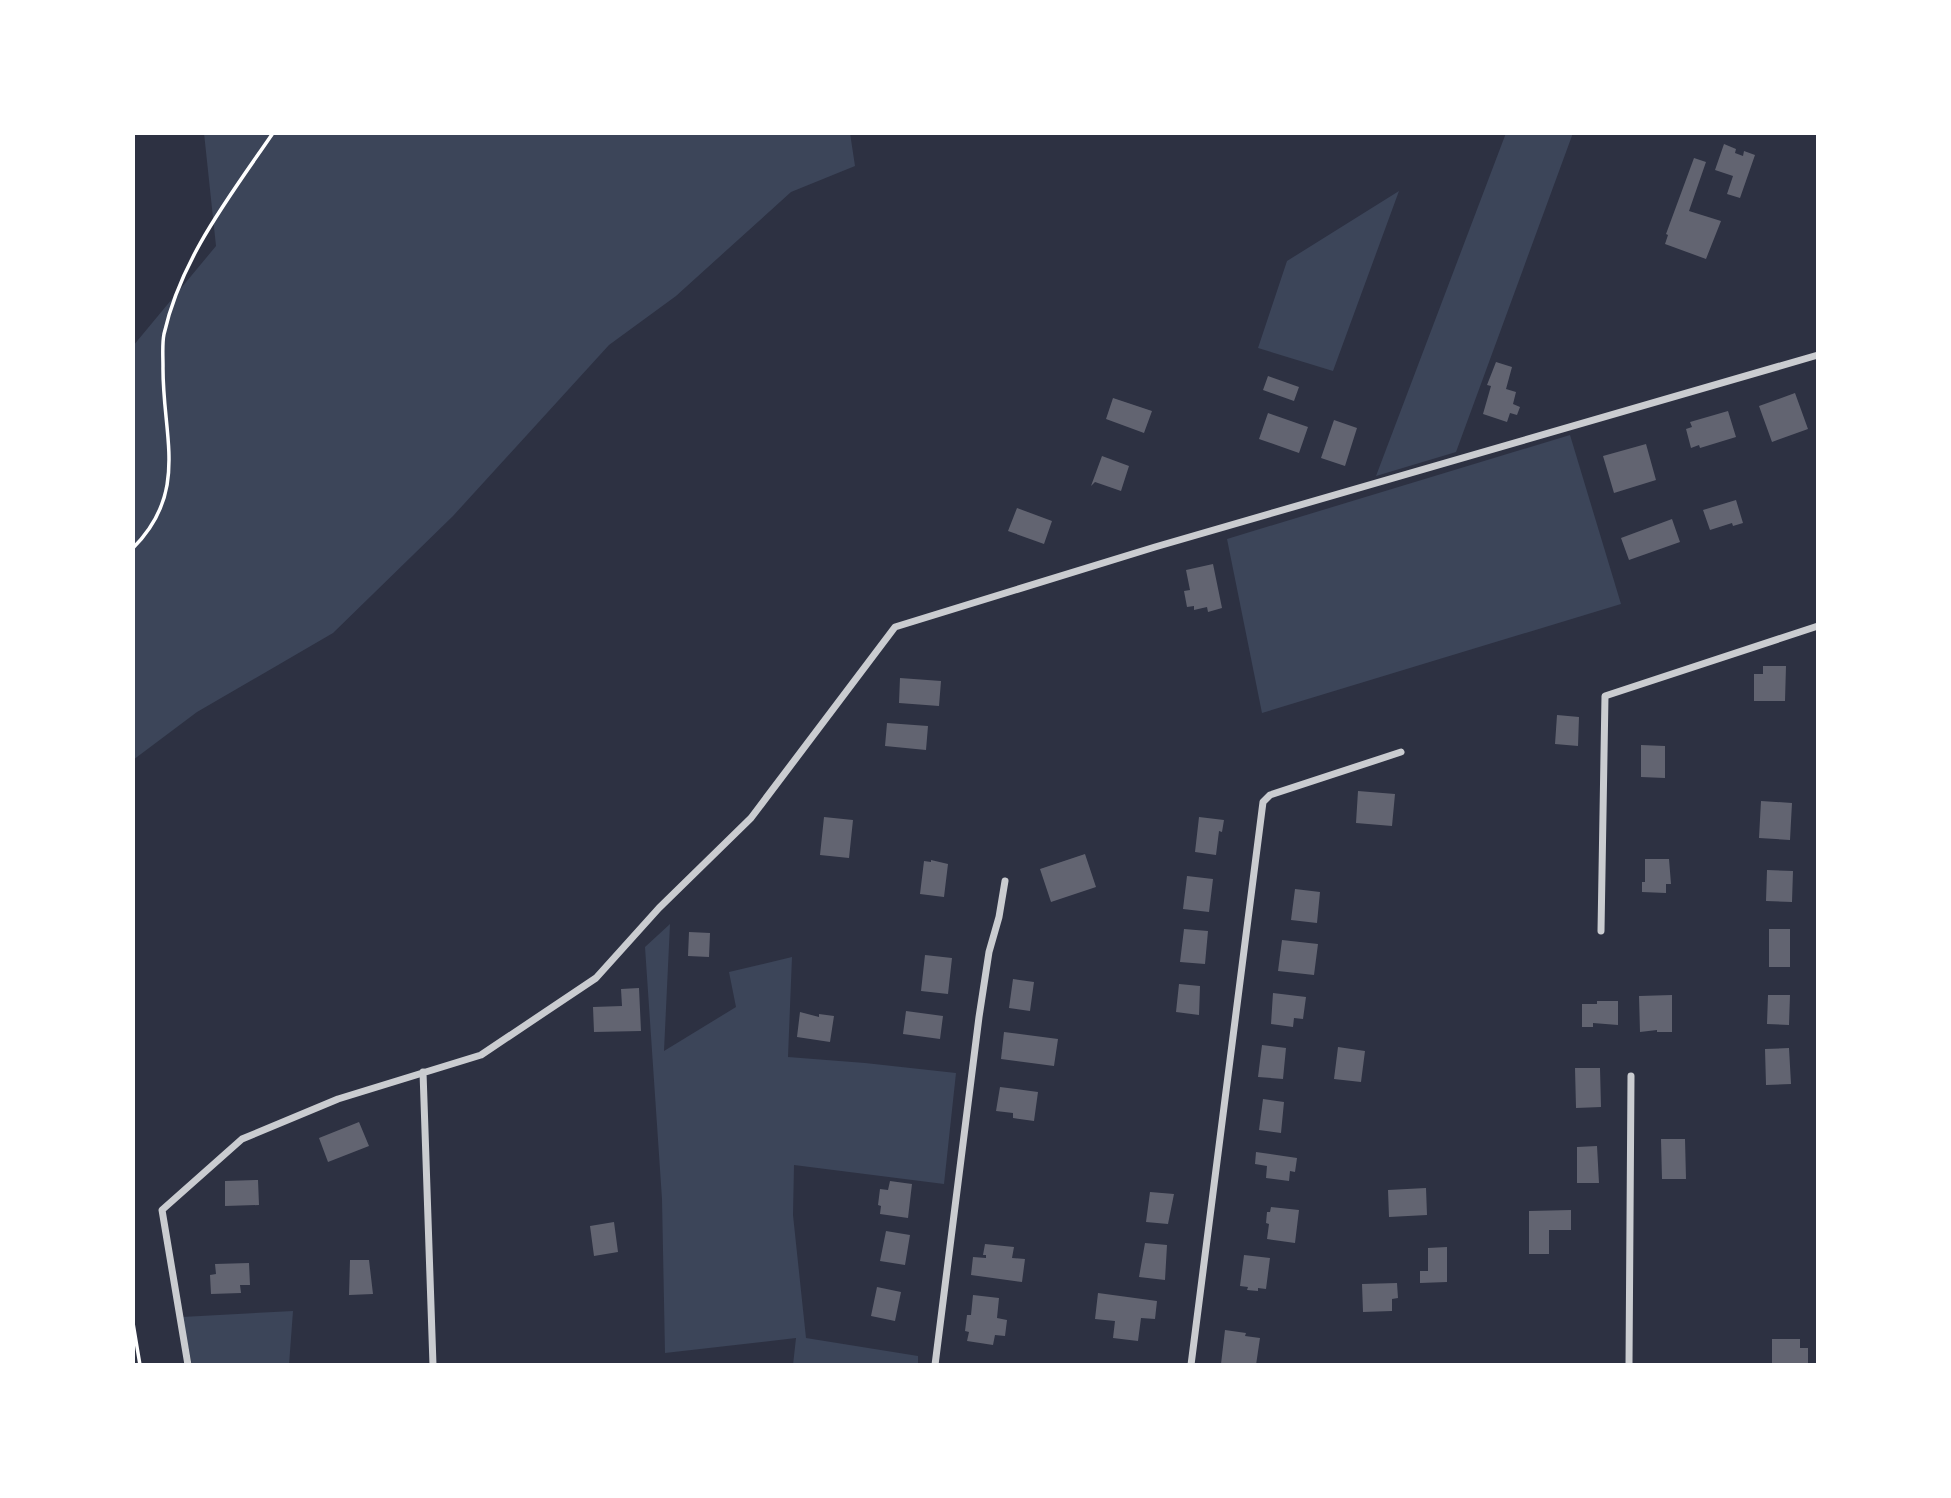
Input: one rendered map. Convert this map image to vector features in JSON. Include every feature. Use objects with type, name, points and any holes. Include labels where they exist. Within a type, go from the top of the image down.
[{"type":"street","points":[[188,1365],[162,1210],[242,1139],[338,1099],[481,1055],[596,978],[659,908],[751,818],[895,627],[1155,547],[1818,355]]},
{"type":"street","points":[[1601,931],[1605,696],[1818,626]]},
{"type":"street","points":[[1191,1365],[1263,802],[1270,794],[1401,752]]},
{"type":"street","points":[[935,1365],[979,1017],[989,952],[1005,881]]},
{"type":"street","points":[[423,1072],[433,1365]]},
{"type":"street","points":[[1629,1365],[1631,1076]]},
{"type":"path","points":[[133,548],[162,509],[171,465],[163,385],[163,337],[179,284],[199,243],[272,133]]},
{"type":"path","points":[[133,1323],[140,1365]]},
{"type":"shaded area","points":[[204,133],[850,133],[855,166],[791,192],[676,296],[609,345],[453,516],[333,633],[197,712],[133,760],[133,346],[216,246]]},
{"type":"shaded area","points":[[1506,133],[1573,133],[1456,452],[1376,476]]},
{"type":"shaded area","points":[[1399,191],[1333,371],[1258,348],[1287,261]]},
{"type":"shaded area","points":[[1570,435],[1621,604],[1262,713],[1227,539]]},
{"type":"shaded area","points":[[670,924],[664,1051],[736,1007],[729,972],[792,957],[788,1057],[956,1073],[944,1184],[794,1165],[793,1215],[806,1338],[918,1356],[918,1365],[793,1365],[796,1338],[665,1353],[662,1199],[645,947]]},
{"type":"shaded area","points":[[293,1311],[289,1365],[192,1365],[182,1317]]},
{"type":"building","points":[[1724,144],[1736,149],[1735,153],[1743,156],[1744,151],[1755,155],[1740,198],[1727,194],[1733,176],[1715,170]]},
{"type":"building","points":[[1694,158],[1706,162],[1689,211],[1721,221],[1706,259],[1665,244],[1666,234]]},
{"type":"building","points":[[1496,362],[1512,367],[1506,389],[1516,392],[1513,404],[1520,407],[1517,415],[1510,413],[1507,422],[1483,414],[1491,386],[1487,385]]},
{"type":"building","points":[[1268,376],[1299,387],[1294,401],[1263,390]]},
{"type":"building","points":[[1795,393],[1808,429],[1772,442],[1759,406]]},
{"type":"building","points":[[1113,398],[1152,411],[1144,433],[1106,419]]},
{"type":"building","points":[[1728,411],[1736,437],[1700,448],[1699,445],[1691,448],[1686,429],[1692,427],[1690,422]]},
{"type":"building","points":[[1268,413],[1308,427],[1299,453],[1259,439]]},
{"type":"building","points":[[1334,420],[1357,428],[1345,466],[1321,458]]},
{"type":"building","points":[[1646,444],[1656,480],[1614,493],[1603,456]]},
{"type":"building","points":[[1102,456],[1129,466],[1121,491],[1095,482],[1091,486]]},
{"type":"building","points":[[1736,500],[1743,523],[1733,526],[1732,523],[1710,530],[1703,510]]},
{"type":"building","points":[[1017,508],[1052,521],[1044,544],[1008,531]]},
{"type":"building","points":[[1672,519],[1680,542],[1629,560],[1621,538]]},
{"type":"building","points":[[1213,564],[1222,608],[1208,612],[1207,607],[1194,610],[1194,606],[1187,607],[1184,591],[1190,590],[1186,570]]},
{"type":"building","points":[[1763,666],[1786,666],[1785,701],[1754,701],[1754,674],[1763,674]]},
{"type":"building","points":[[900,678],[941,681],[939,706],[899,703]]},
{"type":"building","points":[[1557,715],[1579,717],[1578,746],[1555,744]]},
{"type":"building","points":[[887,723],[928,726],[926,750],[885,746]]},
{"type":"building","points":[[1641,745],[1665,746],[1665,778],[1641,777]]},
{"type":"building","points":[[1358,791],[1395,794],[1392,826],[1356,823]]},
{"type":"building","points":[[1761,801],[1792,803],[1790,840],[1759,838]]},
{"type":"building","points":[[824,817],[853,820],[849,858],[820,855]]},
{"type":"building","points":[[1199,817],[1224,820],[1222,832],[1219,831],[1216,855],[1195,852]]},
{"type":"building","points":[[1085,854],[1096,887],[1051,902],[1040,869]]},
{"type":"building","points":[[1645,859],[1669,859],[1671,884],[1666,884],[1666,893],[1642,892]]},
{"type":"building","points":[[924,861],[948,864],[944,897],[920,894]]},
{"type":"building","points":[[1767,870],[1793,871],[1792,902],[1766,901]]},
{"type":"building","points":[[1187,876],[1213,879],[1209,912],[1183,909]]},
{"type":"building","points":[[1295,889],[1320,892],[1317,923],[1291,920]]},
{"type":"building","points":[[1184,929],[1208,931],[1205,964],[1180,962]]},
{"type":"building","points":[[1769,929],[1790,929],[1790,967],[1769,967]]},
{"type":"building","points":[[689,932],[710,933],[709,957],[688,956]]},
{"type":"building","points":[[1282,940],[1318,944],[1314,975],[1278,971]]},
{"type":"building","points":[[925,955],[952,958],[948,994],[921,991]]},
{"type":"building","points":[[1013,979],[1034,982],[1030,1011],[1009,1008]]},
{"type":"building","points":[[1179,984],[1200,986],[1199,1015],[1176,1012]]},
{"type":"building","points":[[639,988],[641,1031],[594,1032],[593,1007],[622,1006],[621,989]]},
{"type":"building","points":[[1273,993],[1306,997],[1303,1019],[1294,1018],[1293,1027],[1271,1024]]},
{"type":"building","points":[[1672,995],[1672,1032],[1640,1032],[1639,996]]},
{"type":"building","points":[[1768,995],[1790,995],[1789,1025],[1767,1024]]},
{"type":"building","points":[[1597,1001],[1618,1001],[1618,1025],[1593,1023],[1593,1027],[1582,1027],[1582,1004],[1597,1004]]},
{"type":"building","points":[[906,1011],[943,1016],[940,1039],[903,1034]]},
{"type":"building","points":[[800,1012],[819,1017],[819,1014],[834,1016],[830,1042],[797,1037]]},
{"type":"building","points":[[1004,1032],[1058,1039],[1054,1066],[1001,1059]]},
{"type":"building","points":[[1262,1045],[1286,1048],[1283,1079],[1258,1077]]},
{"type":"building","points":[[1338,1047],[1365,1051],[1361,1082],[1334,1079]]},
{"type":"building","points":[[1789,1048],[1791,1084],[1766,1085],[1765,1049]]},
{"type":"building","points":[[1575,1068],[1600,1068],[1601,1107],[1576,1108]]},
{"type":"building","points":[[1000,1087],[1038,1092],[1034,1121],[1013,1118],[1013,1113],[996,1111]]},
{"type":"building","points":[[1263,1099],[1284,1102],[1281,1133],[1259,1130]]},
{"type":"building","points":[[359,1122],[369,1146],[328,1162],[319,1138]]},
{"type":"building","points":[[1661,1139],[1685,1139],[1686,1179],[1662,1179]]},
{"type":"building","points":[[1597,1146],[1599,1183],[1577,1183],[1577,1147]]},
{"type":"building","points":[[1256,1152],[1297,1158],[1295,1172],[1290,1171],[1289,1181],[1266,1178],[1267,1166],[1255,1164]]},
{"type":"building","points":[[258,1180],[259,1205],[225,1206],[225,1181]]},
{"type":"building","points":[[890,1181],[912,1184],[908,1218],[880,1214],[880,1189],[888,1190]]},
{"type":"building","points":[[1426,1188],[1427,1215],[1389,1217],[1388,1190]]},
{"type":"building","points":[[1150,1192],[1174,1194],[1168,1224],[1146,1222]]},
{"type":"building","points":[[1271,1207],[1299,1210],[1295,1243],[1267,1239],[1267,1212],[1270,1212]]},
{"type":"building","points":[[1571,1210],[1571,1230],[1549,1230],[1549,1254],[1529,1254],[1529,1211]]},
{"type":"building","points":[[614,1222],[618,1252],[594,1256],[590,1226]]},
{"type":"building","points":[[886,1231],[910,1235],[905,1265],[880,1261]]},
{"type":"building","points":[[1145,1243],[1167,1245],[1165,1280],[1139,1277]]},
{"type":"building","points":[[985,1244],[1014,1247],[1012,1258],[1025,1259],[1022,1282],[971,1275],[973,1257],[986,1258],[986,1255],[983,1255]]},
{"type":"building","points":[[1447,1247],[1447,1282],[1420,1283],[1420,1271],[1428,1271],[1428,1248]]},
{"type":"building","points":[[1244,1255],[1270,1258],[1266,1289],[1247,1290],[1248,1287],[1240,1286]]},
{"type":"building","points":[[350,1260],[369,1260],[373,1294],[349,1295]]},
{"type":"building","points":[[249,1263],[250,1285],[240,1285],[241,1293],[211,1294],[210,1275],[216,1274],[215,1264]]},
{"type":"building","points":[[1397,1283],[1398,1298],[1392,1299],[1392,1311],[1363,1312],[1362,1284]]},
{"type":"building","points":[[877,1287],[901,1292],[895,1321],[871,1316]]},
{"type":"building","points":[[1098,1293],[1157,1301],[1155,1319],[1141,1318],[1138,1341],[1113,1338],[1115,1321],[1095,1319]]},
{"type":"building","points":[[973,1295],[999,1298],[997,1318],[1007,1320],[1005,1336],[995,1335],[993,1345],[967,1341],[967,1315],[971,1315]]},
{"type":"building","points":[[1225,1330],[1260,1338],[1256,1365],[1221,1364]]},
{"type":"building","points":[[1772,1339],[1800,1339],[1800,1348],[1808,1348],[1808,1365],[1772,1365]]}]
